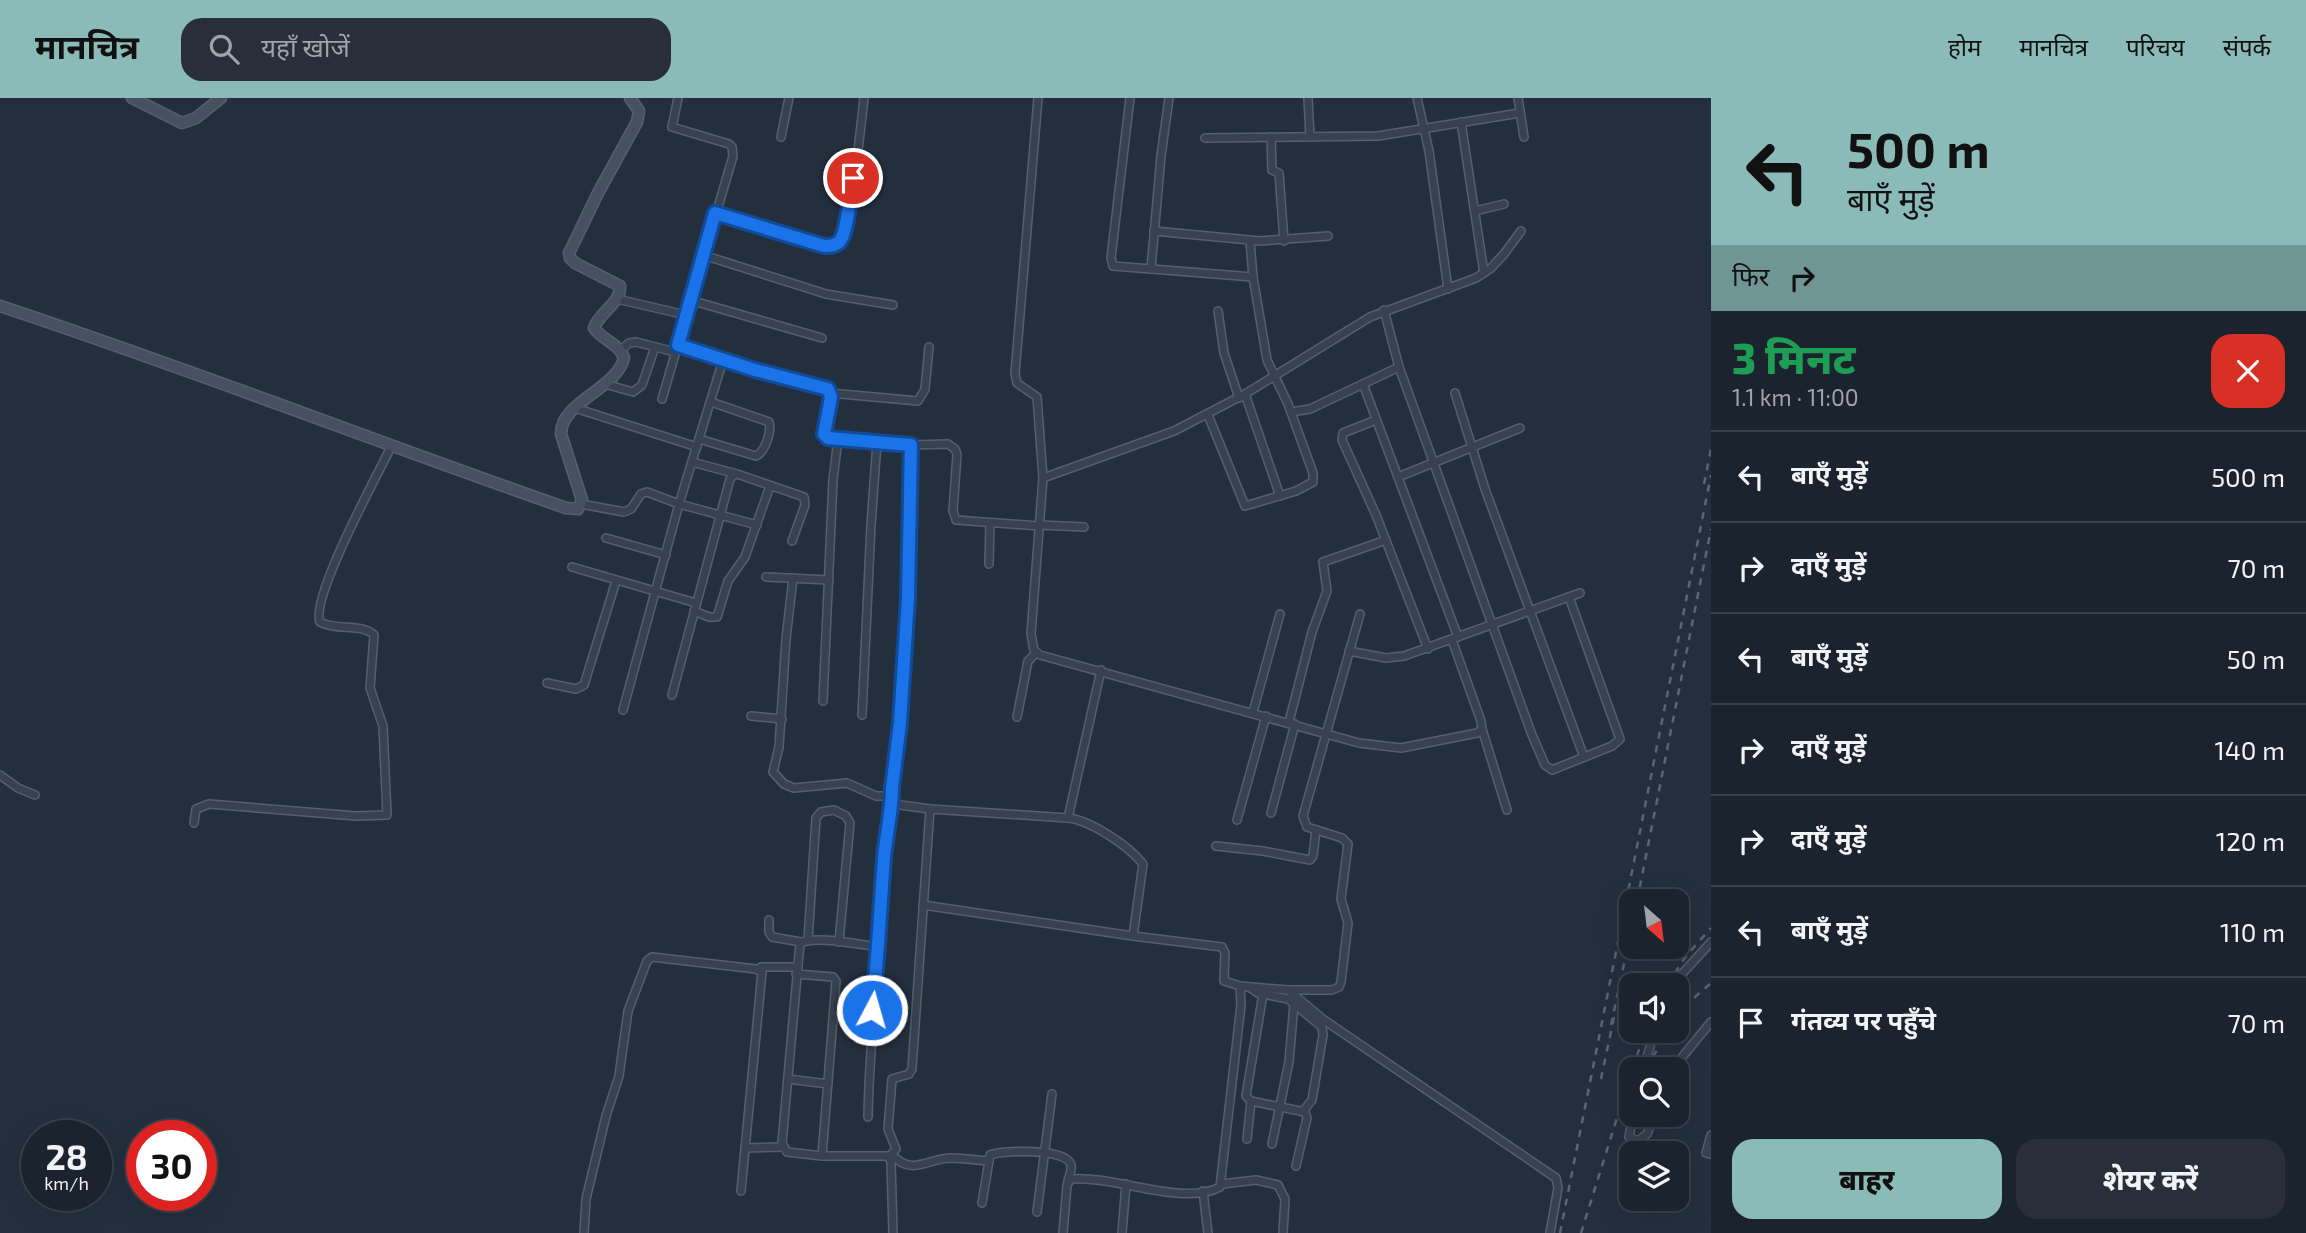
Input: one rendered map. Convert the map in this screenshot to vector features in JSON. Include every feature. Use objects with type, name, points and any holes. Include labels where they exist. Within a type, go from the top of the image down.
[{"type":"street","points":[[132,98],[182,123],[197,118],[221,98]]},
{"type":"street","points":[[581,504],[561,434],[562,424],[575,408],[621,367],[624,358],[621,350],[598,334],[594,328],[617,299],[619,285],[575,263],[569,253],[598,192],[637,122],[639,111],[630,98]]},
{"type":"street","points":[[662,399],[733,150],[729,144],[672,127],[678,98]]},
{"type":"street","points":[[781,136],[789,98]]},
{"type":"street","points":[[715,213],[824,246],[838,244],[843,235],[864,98]]},
{"type":"street","points":[[1036,653],[1031,642],[1043,478],[1037,397],[1017,383],[1015,373],[1038,98]]},
{"type":"street","points":[[1130,98],[1111,263],[1116,267],[1253,277]]},
{"type":"street","points":[[1151,269],[1169,98]]},
{"type":"street","points":[[1308,98],[1310,137]]},
{"type":"street","points":[[1418,98],[1426,129],[1448,289]]},
{"type":"street","points":[[1518,98],[1524,137]]},
{"type":"street","points":[[1205,138],[1378,136],[1520,113]]},
{"type":"street","points":[[1461,122],[1484,272]]},
{"type":"street","points":[[1271,137],[1272,170],[1279,173],[1284,241]]},
{"type":"street","points":[[1475,211],[1504,204]]},
{"type":"street","points":[[1154,231],[1250,241],[1284,241],[1328,236]]},
{"type":"street","points":[[1043,478],[1174,431],[1208,415],[1384,310],[1448,289],[1484,272],[1504,254],[1521,231]]},
{"type":"street","points":[[1208,415],[1243,504],[1249,506],[1310,485],[1314,478],[1291,412],[1267,359],[1253,277],[1250,241]]},
{"type":"street","points":[[703,255],[826,294],[892,305]]},
{"type":"street","points":[[617,299],[686,315]]},
{"type":"street","points":[[690,300],[822,338]]},
{"type":"street","points":[[0,306],[566,508],[575,510],[581,504],[598,505],[624,512],[631,509],[641,494],[647,492],[679,505],[757,524]]},
{"type":"street","points":[[1384,310],[1399,367],[1492,624],[1547,768],[1556,769],[1612,746],[1620,739],[1569,597]]},
{"type":"street","points":[[1217,311],[1224,353],[1280,496]]},
{"type":"street","points":[[621,350],[629,342],[677,349],[824,387],[830,393],[918,401],[925,389],[929,347]]},
{"type":"street","points":[[605,384],[633,392],[639,389],[655,347]]},
{"type":"street","points":[[623,710],[679,505],[723,360]]},
{"type":"street","points":[[1291,412],[1310,409],[1399,367]]},
{"type":"street","points":[[1363,384],[1455,639],[1507,810]]},
{"type":"street","points":[[830,393],[824,434],[828,438],[911,445],[940,442],[952,446],[957,454],[954,516],[961,522],[1084,527]]},
{"type":"street","points":[[1455,393],[1471,447],[1584,757]]},
{"type":"street","points":[[575,408],[698,443],[756,456],[762,453],[769,422],[710,402]]},
{"type":"street","points":[[1376,420],[1348,430],[1341,436],[1386,540],[1428,649]]},
{"type":"street","points":[[1398,477],[1520,428]]},
{"type":"street","points":[[823,701],[833,487],[838,439]]},
{"type":"street","points":[[862,715],[877,442]]},
{"type":"street","points":[[868,1117],[871,1025],[885,854],[900,723],[908,598],[911,445]]},
{"type":"street","points":[[194,823],[196,809],[209,804],[356,816],[387,815],[383,726],[370,688],[374,635],[369,630],[328,626],[320,622],[318,617],[320,603],[335,561],[391,447]]},
{"type":"street","points":[[692,462],[805,499],[792,541]]},
{"type":"street","points":[[672,695],[720,514],[730,479],[734,475]]},
{"type":"street","points":[[572,567],[656,593],[695,607],[709,617],[717,617],[728,581],[745,557],[770,486]]},
{"type":"street","points":[[989,564],[990,524]]},
{"type":"street","points":[[606,537],[666,555]]},
{"type":"street","points":[[1270,813],[1310,639],[1326,591],[1322,562],[1386,540]]},
{"type":"street","points":[[766,577],[829,580]]},
{"type":"street","points":[[793,578],[779,751],[772,770],[775,776],[784,784],[798,789],[846,783],[876,796],[893,798],[900,805],[1080,820],[1131,852],[1143,864],[1133,936]]},
{"type":"street","points":[[547,683],[576,689],[584,685],[616,581]]},
{"type":"street","points":[[1349,651],[1395,658],[1428,649],[1580,593]]},
{"type":"street","points":[[1253,712],[1280,614]]},
{"type":"street","points":[[1244,986],[1332,990],[1342,982],[1348,923],[1341,899],[1348,844],[1342,838],[1307,827],[1303,816],[1360,614]]},
{"type":"street","points":[[1036,653],[1359,743],[1401,748],[1477,733],[1482,729]]},
{"type":"street","points":[[1017,717],[1028,661],[1036,653]]},
{"type":"street","points":[[1068,818],[1101,670]]},
{"type":"street","points":[[751,716],[782,719]]},
{"type":"street","points":[[1237,820],[1266,716]]},
{"type":"street","points":[[0,775],[18,788],[35,795]]},
{"type":"street","points":[[893,1233],[891,1156],[895,1147],[888,1125],[891,1083],[894,1077],[909,1074],[912,1069],[930,809]]},
{"type":"street","points":[[783,1147],[796,971],[804,941],[816,818],[821,812],[830,810],[846,816],[850,823],[839,942]]},
{"type":"street","points":[[1216,845],[1263,850],[1310,860],[1313,856],[1316,830]]},
{"type":"street","points":[[923,905],[1133,936],[1219,945],[1224,950],[1224,981],[1263,994],[1282,997],[1318,1023],[1323,1030],[1312,1100],[1304,1111]]},
{"type":"street","points":[[769,920],[772,937],[879,947]]},
{"type":"street","points":[[1683,973],[1711,942]]},
{"type":"street","points":[[584,1233],[586,1199],[606,1116],[619,1076],[628,1011],[650,958],[756,969],[762,972],[741,1191]]},
{"type":"street","points":[[761,967],[829,977],[836,981],[822,1156]]},
{"type":"street","points":[[1222,1184],[1228,1106],[1244,986]]},
{"type":"street","points":[[1288,990],[1324,1020],[1556,1178],[1558,1188],[1550,1233]]},
{"type":"street","points":[[1263,994],[1246,1096],[1251,1101],[1304,1111]]},
{"type":"street","points":[[1272,1144],[1289,1062],[1294,1004]]},
{"type":"street","points":[[1683,1057],[1711,1022]]},
{"type":"street","points":[[788,1079],[828,1084]]},
{"type":"street","points":[[1037,1212],[1052,1094]]},
{"type":"street","points":[[1247,1139],[1251,1101]]},
{"type":"street","points":[[1296,1166],[1307,1118],[1304,1111]]},
{"type":"street","points":[[1631,1127],[1629,1138],[1638,1141],[1647,1134],[1650,1127]]},
{"type":"street","points":[[1711,1135],[1706,1153],[1711,1154]]},
{"type":"street","points":[[745,1148],[783,1147],[790,1153],[822,1156],[886,1155],[909,1166],[947,1158],[989,1161]]},
{"type":"street","points":[[982,1203],[992,1154],[1015,1150],[1062,1157],[1070,1161],[1072,1166],[1063,1233]]},
{"type":"street","points":[[1068,1181],[1087,1179],[1173,1193],[1217,1189],[1222,1184],[1256,1180],[1278,1185],[1285,1199],[1283,1233]]},
{"type":"street","points":[[1122,1233],[1126,1184]]},
{"type":"street","points":[[1203,1191],[1208,1233]]},
{"type":"railway","points":[[1704,484],[1711,449]]},
{"type":"railway","points":[[1560,1233],[1711,475]]},
{"type":"railway","points":[[1639,889],[1711,529]]},
{"type":"railway","points":[[1675,973],[1711,928]]},
{"type":"railway","points":[[1611,1025],[1625,959]]},
{"type":"railway","points":[[1689,1004],[1711,983]]},
{"type":"railway","points":[[1601,1079],[1614,1017]]},
{"type":"railway","points":[[1636,1057],[1642,1043]]},
{"type":"railway","points":[[1653,1057],[1661,1043]]},
{"type":"railway","points":[[1581,1233],[1619,1111]]},
{"type":"route","points":[[853,178],[843,235],[838,244],[832,246],[824,246],[715,213],[678,345],[755,370],[828,389],[831,397],[824,434],[828,438],[911,445],[904,665],[892,788],[894,800],[885,854],[872,1010]]}]
